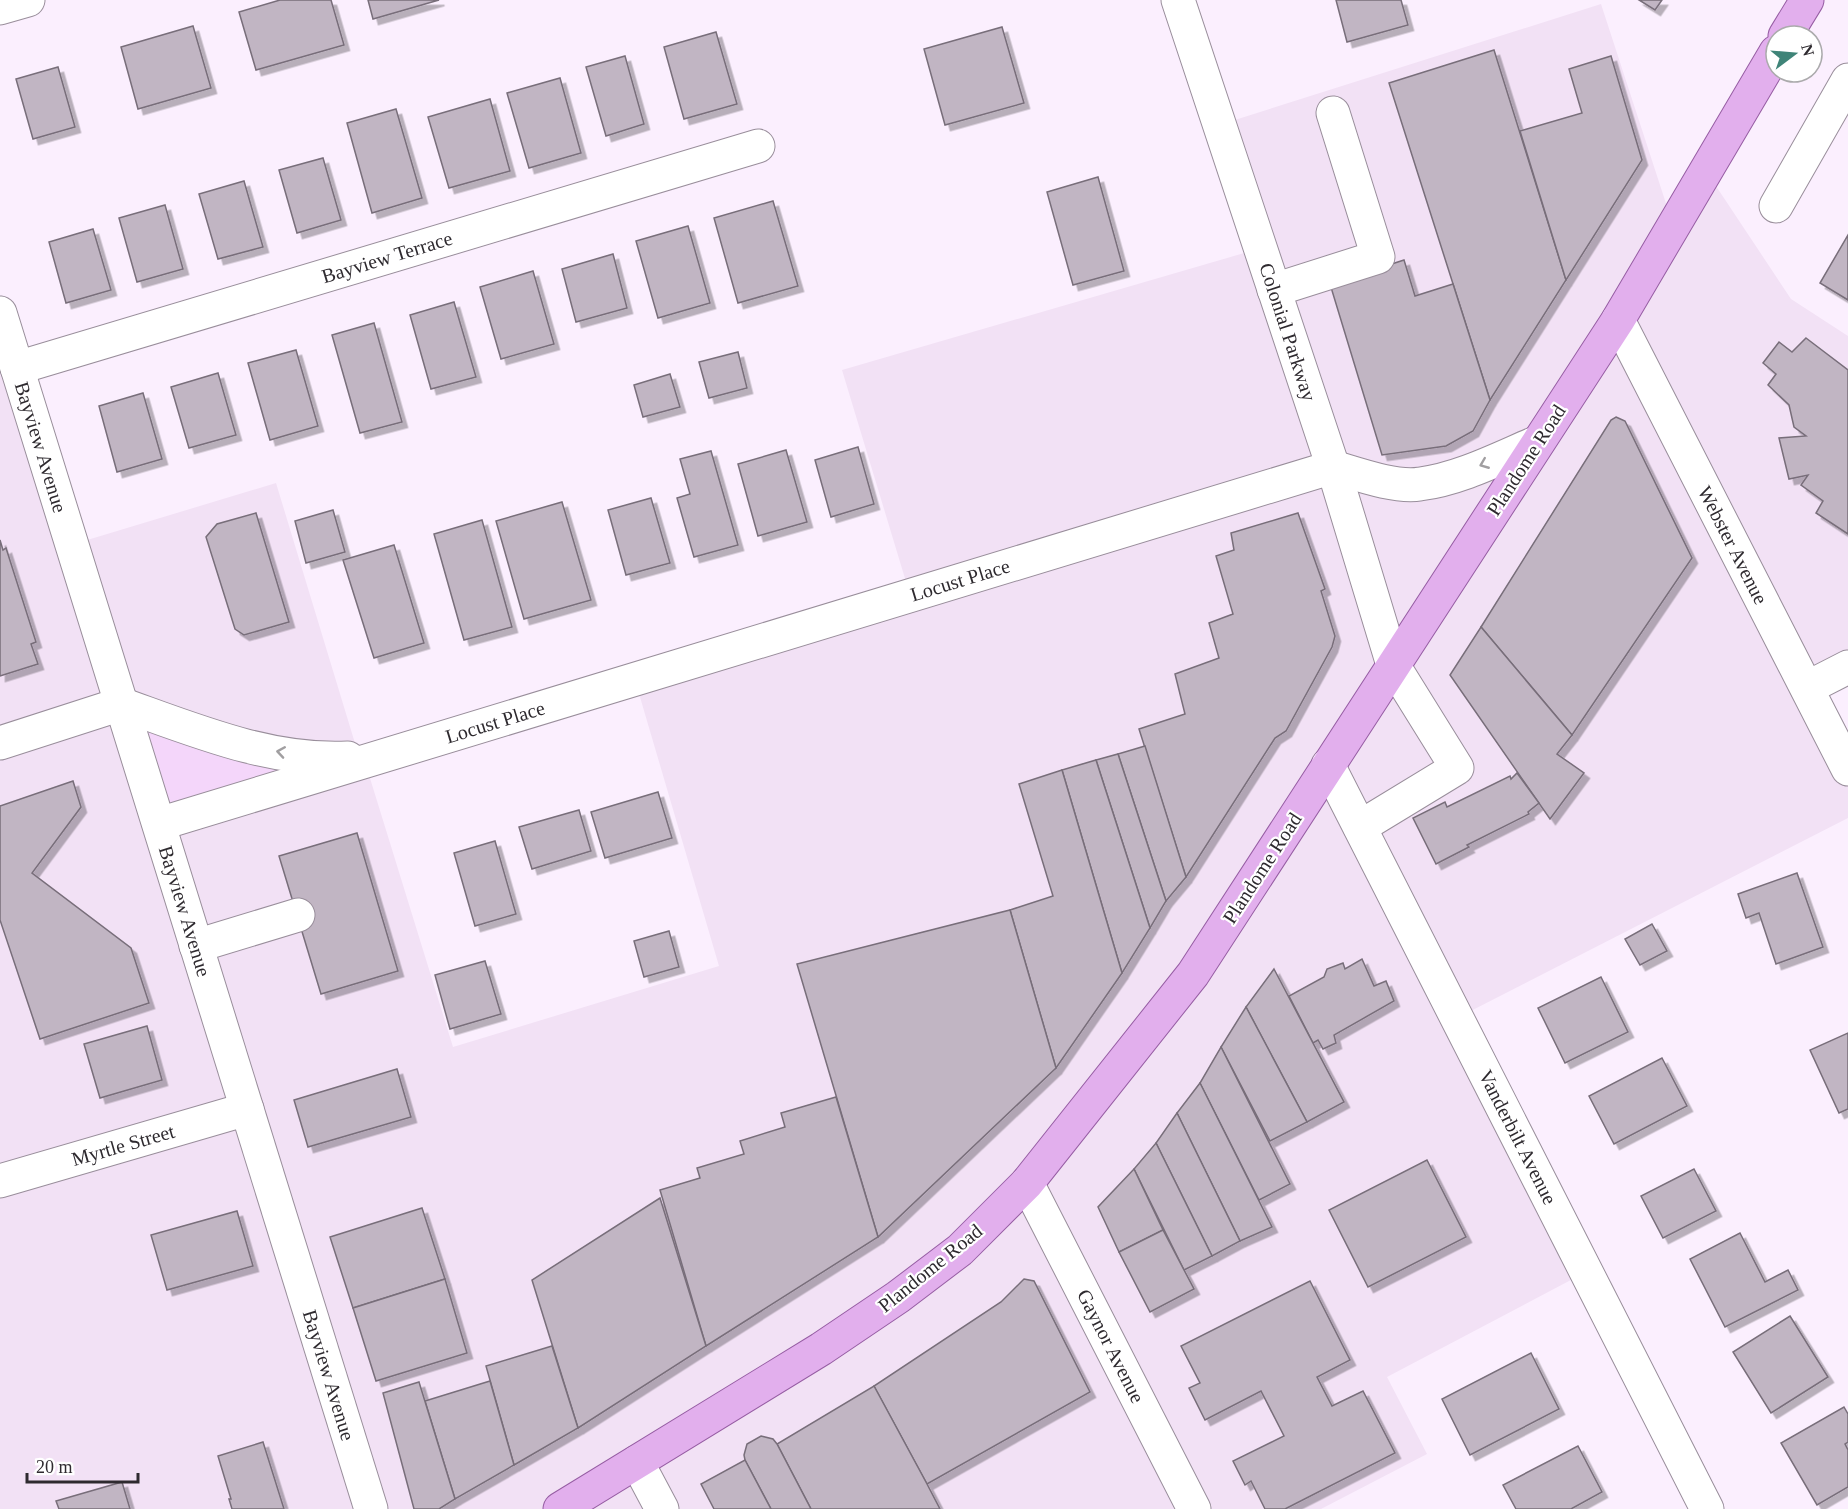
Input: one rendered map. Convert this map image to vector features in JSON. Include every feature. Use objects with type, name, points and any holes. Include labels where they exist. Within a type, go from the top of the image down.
[{"type":"main road","points":[[1792,24],[1806,0]]},
{"type":"main road","name":"Plandome Road","points":[[560,1509],[821,1349],[898,1297],[960,1250],[1027,1183],[1193,974],[1618,320],[1764,72]]},
{"type":"street","points":[[0,8],[28,0]]},
{"type":"street","name":"Colonial Parkway","points":[[1178,0],[1333,467],[1393,665],[1457,768],[1360,827]]},
{"type":"street","points":[[1776,206],[1848,80]]},
{"type":"street","points":[[1274,290],[1378,257],[1333,113]]},
{"type":"street","name":"Bayview Terrace","points":[[17,368],[758,146]]},
{"type":"street","name":"Bayview Avenue","points":[[0,313],[371,1509]]},
{"type":"street","name":"Webster Avenue","points":[[1618,320],[1848,769]]},
{"type":"street","points":[[1333,467],[1375,480],[1418,485],[1458,475],[1538,442]]},
{"type":"street","name":"Locust Place","points":[[159,825],[1333,467]]},
{"type":"street","points":[[1807,688],[1848,667]]},
{"type":"street","points":[[0,743],[121,704]]},
{"type":"street","name":"Locust Place","points":[[121,704],[224,740],[262,749],[337,759],[381,757]]},
{"type":"street","name":"Vanderbilt Avenue","points":[[1328,765],[1707,1509]]},
{"type":"street","points":[[196,946],[298,915]]},
{"type":"street","name":"Myrtle Street","points":[[0,1181],[247,1109]]},
{"type":"street","name":"Gaynor Avenue","points":[[1027,1183],[1194,1509]]},
{"type":"street","points":[[638,1462],[662,1509]]},
{"type":"shaded area","points":[[1601,4],[1674,228],[1706,171],[1791,299],[1848,336],[1848,667],[1807,689],[1848,769],[1848,818],[1457,1018],[1586,1272],[1387,1377],[1427,1454],[1321,1509],[0,1509],[0,313],[74,544],[276,483],[361,763],[365,762],[453,1047],[719,966],[635,680],[910,595],[842,370],[1258,249],[1219,125]]},
{"type":"shaded area","points":[[121,704],[337,759],[159,824]]},
{"type":"building","points":[[280,0],[331,0],[344,45],[256,70],[239,12]]},
{"type":"building","points":[[368,0],[439,0],[373,19]]},
{"type":"building","points":[[1336,0],[1401,0],[1408,25],[1347,42]]},
{"type":"building","points":[[1639,0],[1662,0],[1655,10]]},
{"type":"building","points":[[193,26],[211,88],[138,109],[121,47]]},
{"type":"building","points":[[1002,27],[1024,103],[945,125],[924,49]]},
{"type":"building","points":[[716,32],[737,104],[684,119],[664,47]]},
{"type":"building","points":[[1494,50],[1566,280],[1490,400],[1389,83]]},
{"type":"building","points":[[625,56],[644,124],[606,136],[586,67]]},
{"type":"building","points":[[1611,56],[1642,160],[1566,280],[1520,131],[1582,113],[1569,69]]},
{"type":"building","points":[[58,67],[75,127],[33,139],[16,79]]},
{"type":"building","points":[[560,78],[581,153],[529,168],[507,93]]},
{"type":"building","points":[[490,99],[510,171],[449,188],[428,117]]},
{"type":"building","points":[[396,109],[422,198],[372,213],[347,123]]},
{"type":"building","points":[[323,158],[341,220],[297,233],[279,170]]},
{"type":"building","points":[[1098,177],[1124,271],[1073,285],[1047,192]]},
{"type":"building","points":[[244,181],[263,247],[218,259],[199,194]]},
{"type":"building","points":[[773,201],[798,286],[738,303],[714,218]]},
{"type":"building","points":[[165,205],[183,269],[137,282],[119,218]]},
{"type":"building","points":[[688,226],[710,303],[658,318],[636,241]]},
{"type":"building","points":[[93,229],[111,290],[66,303],[49,242]]},
{"type":"building","points":[[1848,235],[1848,300],[1820,283]]},
{"type":"building","points":[[613,254],[627,308],[576,322],[562,269]]},
{"type":"building","points":[[1404,260],[1415,296],[1453,284],[1490,400],[1473,431],[1446,446],[1382,455],[1330,284]]},
{"type":"building","points":[[533,271],[554,344],[501,359],[480,287]]},
{"type":"building","points":[[454,302],[476,377],[431,389],[410,315]]},
{"type":"building","points":[[374,323],[402,422],[360,433],[332,335]]},
{"type":"building","points":[[1806,338],[1848,370],[1848,534],[1816,513],[1823,501],[1801,485],[1808,475],[1789,479],[1779,438],[1806,436],[1794,427],[1789,405],[1768,385],[1776,374],[1763,363],[1779,342],[1792,352]]},
{"type":"building","points":[[296,350],[318,426],[270,440],[248,363]]},
{"type":"building","points":[[738,352],[747,388],[709,398],[699,362]]},
{"type":"building","points":[[218,373],[236,435],[189,448],[171,387]]},
{"type":"building","points":[[670,374],[680,407],[643,417],[634,385]]},
{"type":"building","points":[[143,393],[162,459],[117,472],[99,406]]},
{"type":"building","points":[[1616,417],[1625,421],[1692,558],[1572,735],[1481,627],[1611,420]]},
{"type":"building","points":[[858,447],[874,504],[831,517],[815,460]]},
{"type":"building","points":[[786,450],[807,522],[758,536],[738,464]]},
{"type":"building","points":[[711,451],[738,545],[694,557],[677,498],[690,494],[680,459]]},
{"type":"building","points":[[651,498],[670,563],[626,575],[608,510]]},
{"type":"building","points":[[562,502],[591,600],[524,619],[496,521]]},
{"type":"building","points":[[333,510],[345,552],[306,563],[295,521]]},
{"type":"building","points":[[256,513],[289,622],[244,635],[235,629],[206,537],[217,524]]},
{"type":"building","points":[[1298,513],[1325,589],[1321,591],[1335,636],[1332,647],[1286,731],[1275,738],[1186,877],[1139,729],[1185,714],[1175,674],[1219,658],[1209,623],[1233,614],[1216,556],[1234,550],[1231,533]]},
{"type":"building","points":[[482,520],[512,627],[464,640],[434,534]]},
{"type":"building","points":[[0,540],[3,550],[6,548],[36,642],[31,644],[38,664],[0,676]]},
{"type":"building","points":[[394,545],[424,643],[374,658],[343,560]]},
{"type":"building","points":[[1481,627],[1572,735],[1557,754],[1584,773],[1550,819],[1450,675]]},
{"type":"building","points":[[1145,746],[1186,877],[1166,901],[1118,754]]},
{"type":"building","points":[[1118,754],[1166,901],[1150,928],[1096,760]]},
{"type":"building","points":[[1096,760],[1150,928],[1122,973],[1062,770]]},
{"type":"building","points":[[1062,770],[1122,973],[1056,1068],[1010,910],[1053,896],[1019,784]]},
{"type":"building","points":[[1517,773],[1539,803],[1528,812],[1529,814],[1467,845],[1469,847],[1436,864],[1413,818],[1445,802],[1447,807],[1510,776],[1511,779]]},
{"type":"building","points":[[73,781],[81,807],[32,873],[131,948],[149,1003],[40,1039],[0,920],[0,806]]},
{"type":"building","points":[[658,792],[672,838],[605,858],[591,812]]},
{"type":"building","points":[[579,810],[591,851],[532,869],[519,827]]},
{"type":"building","points":[[357,833],[398,971],[321,994],[279,856]]},
{"type":"building","points":[[495,841],[516,914],[475,926],[454,853]]},
{"type":"building","points":[[1797,873],[1823,947],[1776,964],[1759,913],[1746,918],[1738,894]]},
{"type":"building","points":[[1010,910],[1056,1068],[878,1237],[797,964]]},
{"type":"building","points":[[1652,924],[1667,951],[1640,965],[1625,939]]},
{"type":"building","points":[[669,931],[679,967],[644,977],[634,941]]},
{"type":"building","points":[[1362,959],[1374,986],[1386,981],[1394,1001],[1334,1035],[1336,1043],[1323,1049],[1318,1040],[1313,1043],[1289,996],[1324,977],[1327,969],[1343,963],[1345,969]]},
{"type":"building","points":[[485,961],[501,1014],[450,1029],[435,975]]},
{"type":"building","points":[[1274,969],[1344,1102],[1307,1122],[1246,1007]]},
{"type":"building","points":[[1601,977],[1628,1032],[1565,1063],[1538,1008]]},
{"type":"building","points":[[1246,1007],[1307,1122],[1270,1141],[1221,1047]]},
{"type":"building","points":[[147,1026],[162,1080],[100,1098],[84,1044]]},
{"type":"building","points":[[1848,1033],[1848,1109],[1839,1113],[1810,1050]]},
{"type":"building","points":[[1221,1047],[1290,1184],[1259,1200],[1200,1083]]},
{"type":"building","points":[[1662,1058],[1687,1106],[1614,1144],[1589,1096]]},
{"type":"building","points":[[397,1069],[411,1117],[308,1147],[294,1100]]},
{"type":"building","points":[[1200,1083],[1272,1227],[1240,1241],[1177,1113]]},
{"type":"building","points":[[836,1097],[878,1237],[706,1346],[660,1190],[700,1178],[697,1168],[744,1154],[740,1141],[785,1127],[781,1113]]},
{"type":"building","points":[[1177,1113],[1240,1241],[1212,1256],[1156,1143]]},
{"type":"building","points":[[1156,1143],[1212,1256],[1184,1270],[1134,1169]]},
{"type":"building","points":[[1427,1160],[1466,1237],[1368,1287],[1329,1210]]},
{"type":"building","points":[[1134,1169],[1163,1230],[1119,1252],[1098,1207]]},
{"type":"building","points":[[1694,1169],[1716,1211],[1663,1238],[1641,1196]]},
{"type":"building","points":[[660,1198],[706,1346],[578,1428],[532,1280]]},
{"type":"building","points":[[422,1208],[445,1279],[353,1308],[330,1237]]},
{"type":"building","points":[[237,1211],[253,1266],[167,1290],[151,1235]]},
{"type":"building","points":[[1163,1230],[1194,1289],[1150,1312],[1119,1252]]},
{"type":"building","points":[[1740,1233],[1765,1282],[1788,1270],[1798,1290],[1725,1327],[1690,1259]]},
{"type":"building","points":[[445,1279],[467,1353],[376,1381],[353,1308]]},
{"type":"building","points":[[1024,1279],[1034,1281],[1090,1392],[927,1484],[874,1386],[1001,1302]]},
{"type":"building","points":[[1310,1281],[1350,1360],[1317,1377],[1332,1406],[1363,1391],[1395,1453],[1285,1509],[1265,1509],[1251,1481],[1245,1485],[1233,1461],[1284,1436],[1261,1391],[1205,1420],[1189,1388],[1200,1383],[1181,1346]]},
{"type":"building","points":[[1790,1316],[1828,1377],[1771,1413],[1733,1352]]},
{"type":"building","points":[[552,1346],[578,1428],[514,1465],[486,1366]]},
{"type":"building","points":[[1531,1353],[1559,1409],[1470,1455],[1442,1399]]},
{"type":"building","points":[[490,1381],[514,1465],[455,1499],[425,1401]]},
{"type":"building","points":[[419,1382],[455,1499],[439,1509],[414,1509],[383,1393]]},
{"type":"building","points":[[874,1386],[940,1509],[811,1509],[777,1444]]},
{"type":"building","points":[[1844,1407],[1848,1414],[1848,1442],[1845,1444],[1848,1450],[1848,1487],[1817,1505],[1781,1443]]},
{"type":"building","points":[[761,1436],[773,1439],[777,1444],[811,1509],[771,1509],[744,1455],[747,1444]]},
{"type":"building","points":[[263,1442],[284,1509],[232,1509],[218,1456]]},
{"type":"building","points":[[1578,1446],[1602,1492],[1571,1509],[1516,1509],[1503,1485]]},
{"type":"building","points":[[745,1460],[771,1509],[714,1509],[701,1484]]},
{"type":"building","points":[[122,1482],[130,1509],[59,1509],[56,1501]]}]
